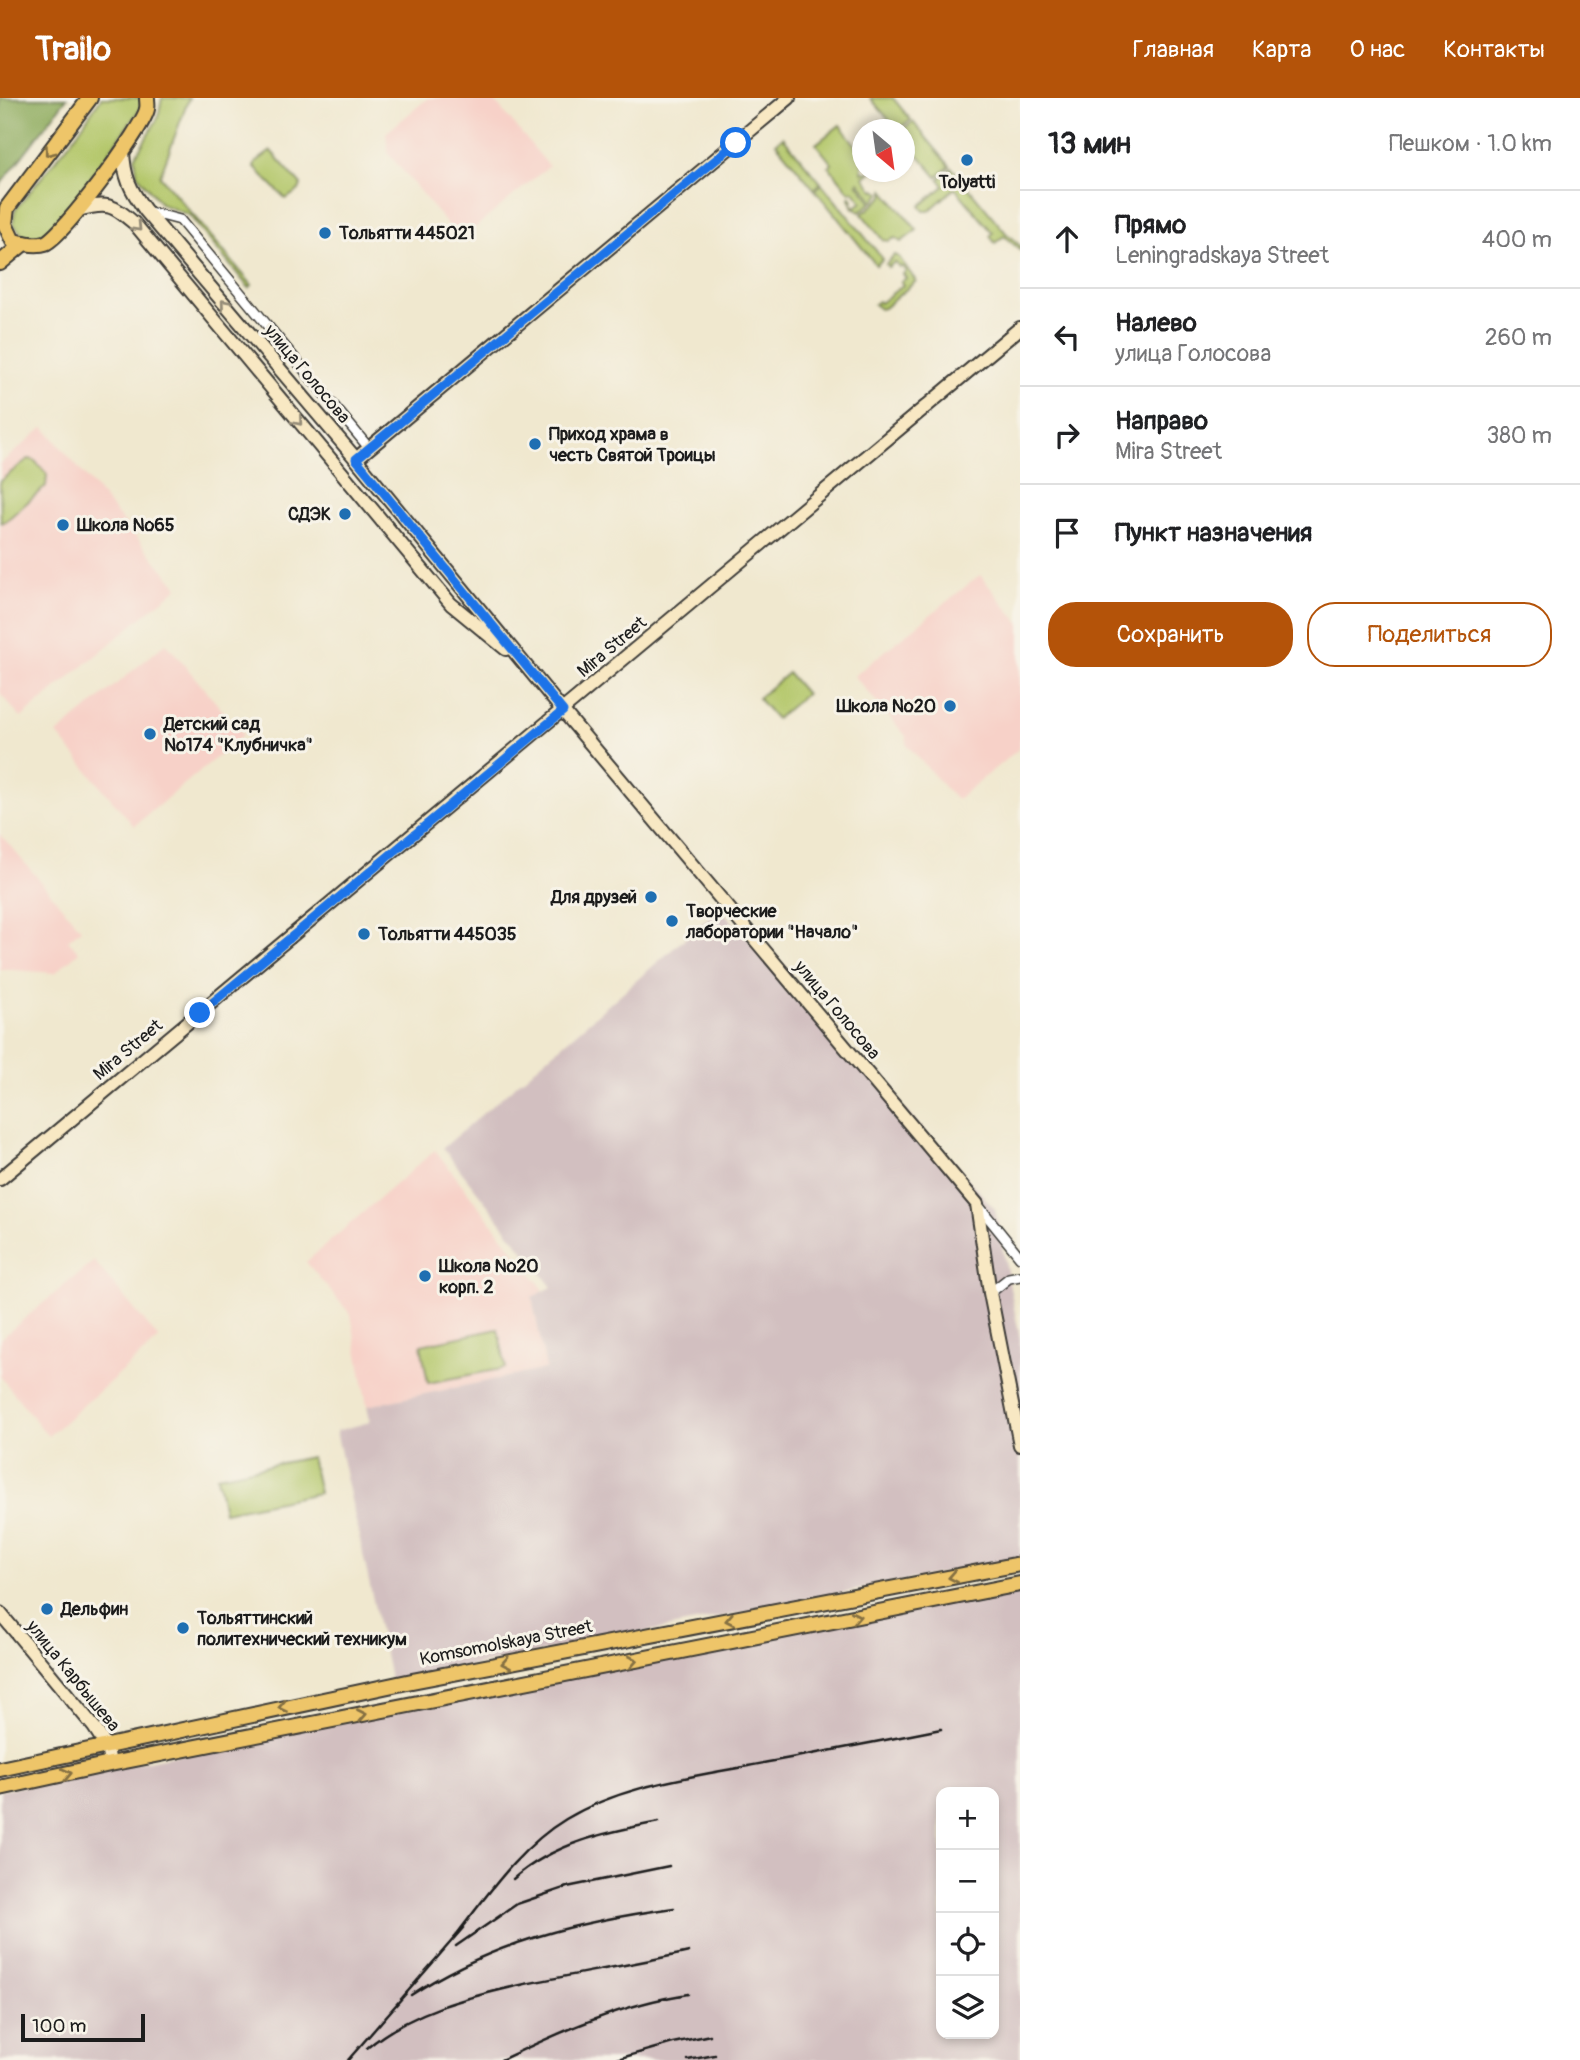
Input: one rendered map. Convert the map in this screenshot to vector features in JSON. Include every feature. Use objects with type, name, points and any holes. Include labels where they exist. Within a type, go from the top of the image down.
[{"type":"main road","points":[[90,98],[4,211],[5,224],[13,241],[46,243],[63,227],[122,151],[149,102]]},
{"type":"main road","points":[[356,459],[789,98]]},
{"type":"main road","name":"улица Голосова","points":[[122,151],[130,190],[145,210],[977,1204]]},
{"type":"main road","name":"улица Голосова","points":[[78,210],[99,204],[116,207],[135,223],[451,604],[535,676]]},
{"type":"main road","points":[[0,263],[24,243]]},
{"type":"main road","name":"Mira Street","points":[[0,1179],[1020,328]]},
{"type":"main road","points":[[281,401],[282,392],[286,389],[297,389]]},
{"type":"main road","points":[[451,604],[460,604],[466,592]]},
{"type":"main road","points":[[977,1204],[990,1293],[1020,1445]]},
{"type":"main road","name":"Komsomolskaya Street","points":[[0,1769],[301,1703],[1020,1564]]},
{"type":"main road","points":[[0,1788],[1020,1584]]},
{"type":"main road","name":"улица Карбышева","points":[[0,1613],[107,1747],[110,1764]]},
{"type":"main road","points":[[768,1613],[772,1634]]},
{"type":"main road","points":[[600,1645],[604,1667]]},
{"type":"street","points":[[145,210],[180,220],[369,448]]},
{"type":"street","points":[[977,1204],[1020,1257]]},
{"type":"street","points":[[990,1293],[1009,1278],[1020,1276]]},
{"type":"shaded area","points":[[428,98],[492,98],[549,166],[460,240],[388,153],[386,133]]},
{"type":"shaded area","name":"Школа №65","points":[[44,427],[178,587],[21,718],[0,693],[0,464]]},
{"type":"shaded area","name":"Школа №20","points":[[980,575],[1020,624],[1020,748],[956,800],[907,745],[906,736],[854,676]]},
{"type":"shaded area","name":"Детский сад №174 \"Клубничка\"","points":[[166,643],[243,735],[134,826],[57,734]]},
{"type":"shaded area","points":[[0,834],[81,929],[68,940],[79,952],[55,973],[0,969]]},
{"type":"shaded area","points":[[720,908],[995,1209],[1020,1339],[1020,1558],[391,1682],[336,1431],[370,1422],[367,1406],[546,1369],[532,1297],[552,1287],[443,1148]]},
{"type":"shaded area","name":"Школа №20 корп. 2","points":[[435,1150],[544,1290],[532,1298],[546,1369],[367,1406],[351,1315],[306,1262]]},
{"type":"shaded area","points":[[94,1261],[159,1339],[48,1436],[0,1376],[0,1339]]},
{"type":"shaded area","points":[[1020,1584],[1020,2060],[0,2060],[0,1791]]},
{"type":"green space","points":[[0,98],[67,98],[0,185]]},
{"type":"green space","points":[[101,98],[142,98],[140,109],[65,213],[42,238],[24,237],[13,223],[15,210],[76,135]]},
{"type":"green space","points":[[162,98],[189,98],[160,176],[252,285],[249,288],[189,215],[161,204],[137,174],[135,157],[158,118]]},
{"type":"green space","points":[[870,98],[893,98],[910,119],[888,119]]},
{"type":"green space","points":[[915,124],[950,166],[937,177],[915,151]]},
{"type":"green space","points":[[840,125],[852,140],[852,182],[859,182],[857,183],[872,202],[860,212],[853,208],[849,198],[850,196],[855,207],[862,202],[829,167],[832,164],[816,144]]},
{"type":"green space","points":[[783,137],[821,183],[814,189],[776,143]]},
{"type":"green space","points":[[271,151],[301,185],[299,190],[286,199],[254,167],[256,162]]},
{"type":"green space","points":[[952,168],[1020,246],[1020,250],[1004,236],[995,243],[990,236],[993,233],[955,188],[929,211],[924,211],[920,206],[944,186],[939,179]]},
{"type":"green space","points":[[859,182],[868,182],[881,193],[874,201]]},
{"type":"green space","points":[[822,184],[883,259],[876,265],[815,190]]},
{"type":"green space","points":[[884,190],[917,230],[901,242],[895,238],[883,240],[862,214],[884,196]]},
{"type":"green space","points":[[894,255],[899,257],[916,281],[880,309],[874,304],[878,301],[880,303],[903,285],[901,282],[906,278],[903,274],[906,271],[901,266],[895,262],[888,267],[886,264]]},
{"type":"green space","points":[[28,459],[34,460],[47,474],[46,486],[1,523],[0,481]]},
{"type":"green space","points":[[788,673],[806,694],[776,719],[758,698]]},
{"type":"green space","points":[[498,1329],[506,1368],[428,1383],[421,1345]]},
{"type":"green space","points":[[311,1457],[319,1493],[224,1512],[217,1476]]},
{"type":"railway","points":[[457,1934],[493,1887],[534,1843],[566,1819],[609,1798],[678,1779],[941,1729]]},
{"type":"railway","points":[[513,1879],[546,1856],[563,1848],[600,1835],[659,1822]]},
{"type":"railway","points":[[456,1946],[517,1904],[567,1887],[669,1866]]},
{"type":"railway","points":[[411,1995],[473,1961],[538,1936],[571,1927],[674,1908]]},
{"type":"railway","points":[[348,2060],[463,1928]]},
{"type":"railway","points":[[367,2048],[422,2014],[462,2000],[525,1984],[689,1952]]},
{"type":"railway","points":[[501,2060],[569,2029],[615,2012],[688,1994]]},
{"type":"railway","points":[[614,2060],[710,2035]]},
{"type":"railway","points":[[688,2060],[715,2055]]},
{"type":"place","name":"Tolyatti","points":[[967,160]]},
{"type":"place","name":"Тольятти 445021","points":[[325,233]]},
{"type":"place","name":"Приход храма в честь Святой Троицы","points":[[535,444]]},
{"type":"place","name":"СДЭК","points":[[345,514]]},
{"type":"place","name":"Школа №65","points":[[63,525]]},
{"type":"place","name":"Школа №20","points":[[950,706]]},
{"type":"place","name":"Детский сад №174 \"Клубничка\"","points":[[150,734]]},
{"type":"place","name":"Для друзей","points":[[651,897]]},
{"type":"place","name":"Творческие лаборатории \"Начало\"","points":[[672,921]]},
{"type":"place","name":"Тольятти 445035","points":[[364,934]]},
{"type":"place","name":"Школа №20 корп. 2","points":[[425,1276]]},
{"type":"place","name":"Дельфин","points":[[47,1609]]},
{"type":"place","name":"Тольяттинский политехнический техникум","points":[[183,1628]]},
{"type":"route","points":[[200,1013],[563,711],[356,459],[736,143]]}]
